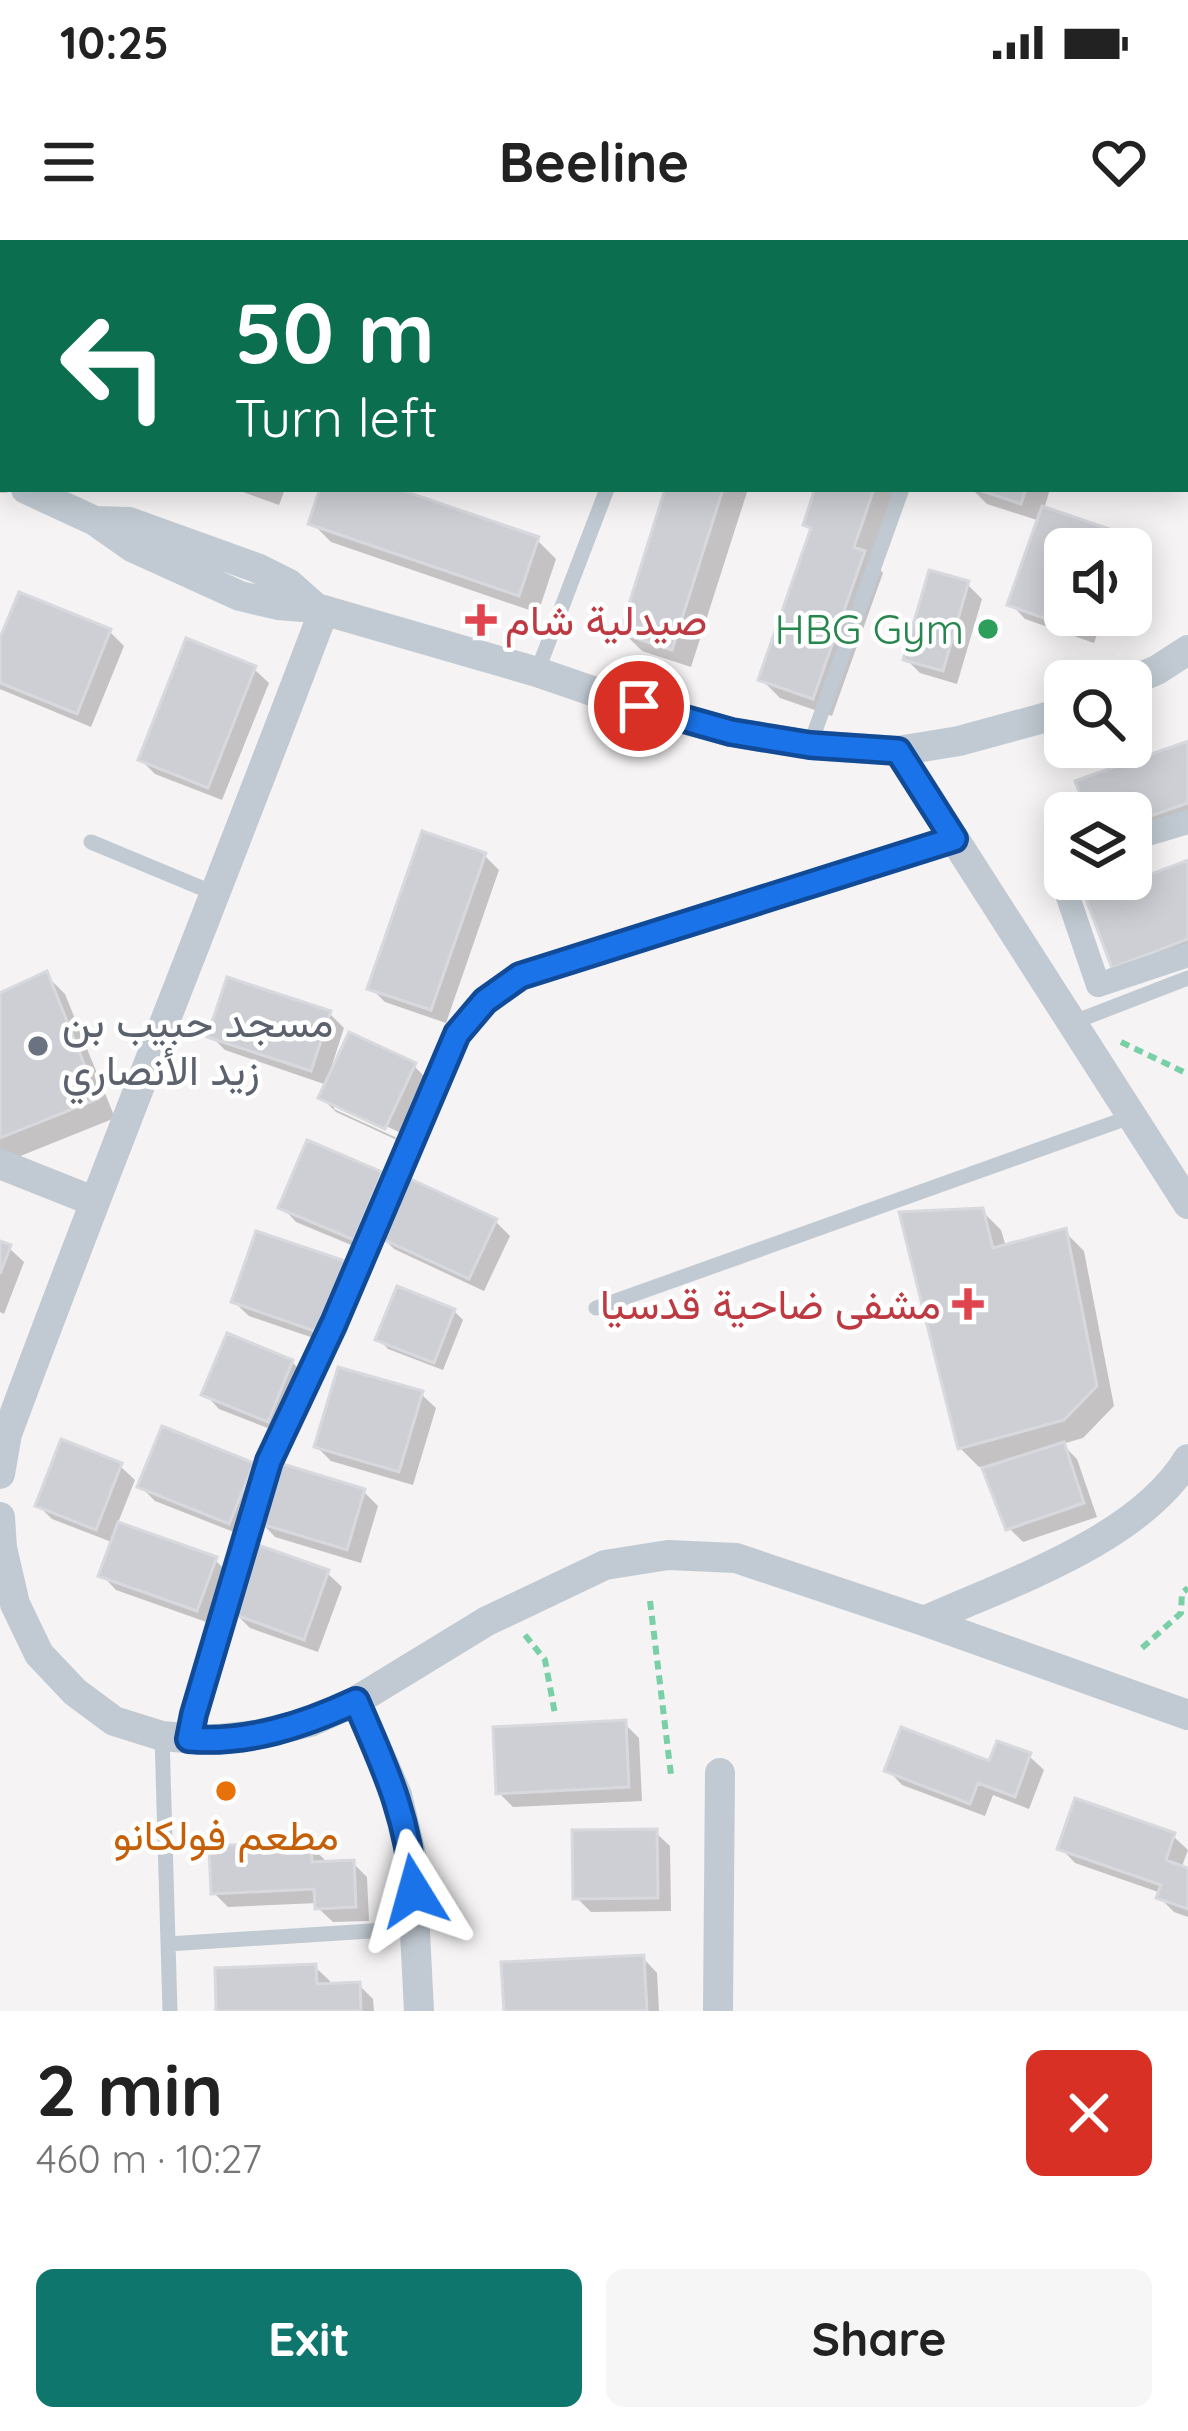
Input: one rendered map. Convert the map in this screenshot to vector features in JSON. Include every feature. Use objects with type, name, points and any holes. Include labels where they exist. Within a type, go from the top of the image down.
[{"type":"street","points":[[32,492],[95,521],[129,522],[257,568],[289,584],[320,609],[731,732],[810,745],[898,751],[1044,719]]},
{"type":"street","points":[[0,1474],[7,1434],[93,1201],[217,894],[320,609]]},
{"type":"street","points":[[1152,672],[1188,650]]},
{"type":"street","points":[[898,751],[1188,1204]]},
{"type":"street","points":[[1152,833],[1188,822]]},
{"type":"street","points":[[1069,900],[1098,985],[1188,955]]},
{"type":"street","points":[[0,1164],[93,1201]]},
{"type":"street","points":[[924,1621],[1095,1542],[1138,1514],[1175,1480],[1188,1459]]},
{"type":"street","points":[[0,1517],[15,1604],[39,1654],[75,1692],[114,1721],[175,1737],[209,1741],[256,1736],[310,1722],[356,1701],[487,1621],[605,1564],[668,1555],[736,1558],[1188,1715]]},
{"type":"street","points":[[356,1701],[397,1795],[411,1854],[419,2011]]},
{"type":"street","points":[[718,2011],[719,1773]]},
{"type":"lane","points":[[537,672],[606,492]]},
{"type":"lane","points":[[810,745],[901,492]]},
{"type":"lane","points":[[170,2011],[175,1737],[194,1714],[269,1461],[334,1323],[457,1034],[485,1001],[520,976],[954,839]]},
{"type":"lane","points":[[91,842],[217,894]]},
{"type":"lane","points":[[1074,1022],[1188,978]]},
{"type":"lane","points":[[596,1308],[1133,1116]]},
{"type":"lane","points":[[168,1944],[417,1928]]},
{"type":"path","points":[[1108,1035],[1188,1074]]},
{"type":"path","points":[[1142,1648],[1181,1613],[1182,1592],[1188,1588]]},
{"type":"path","points":[[650,1601],[671,1774]]},
{"type":"path","points":[[525,1635],[545,1660],[555,1714]]},
{"type":"building","points":[[319,492],[407,492],[539,537],[519,596],[308,524]]},
{"type":"building","points":[[664,492],[722,492],[672,650],[620,633]]},
{"type":"building","points":[[814,492],[873,492],[854,547],[865,551],[813,699],[758,680],[811,528],[803,525]]},
{"type":"building","points":[[985,492],[1025,492],[1021,504]]},
{"type":"building","points":[[1042,506],[1106,528],[1044,528],[1044,618],[1007,605]]},
{"type":"building","points":[[929,570],[969,581],[943,671],[903,660]]},
{"type":"building","points":[[19,592],[111,629],[77,714],[0,683],[0,638]]},
{"type":"building","points":[[186,638],[256,666],[208,788],[138,760]]},
{"type":"building","points":[[1188,741],[1188,803],[1152,816],[1152,792],[1079,792],[1075,781],[1112,768],[1152,768],[1152,754]]},
{"type":"building","points":[[422,831],[486,853],[431,1010],[367,989]]},
{"type":"building","points":[[1188,860],[1188,939],[1112,968],[1086,900],[1152,900],[1152,874]]},
{"type":"building","name":"مسجد حبيب بن زيد الأنصاري","points":[[47,971],[98,1099],[0,1138],[0,993]]},
{"type":"building","points":[[227,977],[331,1011],[311,1071],[207,1037]]},
{"type":"building","points":[[349,1032],[416,1063],[385,1129],[318,1098]]},
{"type":"building","points":[[307,1140],[382,1172],[354,1240],[278,1208]]},
{"type":"building","points":[[404,1176],[497,1219],[469,1279],[376,1236]]},
{"type":"building","points":[[983,1208],[993,1248],[1066,1228],[1097,1386],[1064,1420],[958,1449],[899,1212]]},
{"type":"building","points":[[256,1231],[345,1261],[320,1333],[231,1302]]},
{"type":"building","points":[[0,1241],[11,1245],[0,1274]]},
{"type":"building","points":[[397,1286],[455,1309],[434,1363],[375,1340]]},
{"type":"building","points":[[227,1333],[293,1360],[268,1422],[201,1395]]},
{"type":"building","points":[[338,1367],[423,1391],[399,1472],[314,1447]]},
{"type":"building","points":[[162,1426],[254,1463],[229,1524],[137,1487]]},
{"type":"building","points":[[61,1439],[122,1463],[96,1530],[35,1506]]},
{"type":"building","points":[[1064,1442],[1084,1503],[1006,1530],[982,1468]]},
{"type":"building","points":[[276,1462],[365,1489],[347,1550],[258,1523]]},
{"type":"building","points":[[118,1522],[217,1557],[197,1611],[98,1576]]},
{"type":"building","points":[[258,1545],[329,1570],[304,1640],[233,1614]]},
{"type":"building","points":[[626,1720],[629,1787],[496,1794],[493,1727]]},
{"type":"building","points":[[901,1727],[989,1761],[997,1741],[1031,1753],[1015,1797],[978,1783],[970,1804],[884,1771]]},
{"type":"building","points":[[1075,1798],[1175,1833],[1166,1860],[1188,1868],[1188,1909],[1156,1898],[1161,1885],[1057,1849]]},
{"type":"building","points":[[657,1829],[658,1898],[573,1899],[572,1830]]},
{"type":"building","points":[[311,1842],[312,1862],[354,1860],[356,1907],[315,1909],[314,1889],[211,1894],[209,1846]]},
{"type":"building","points":[[644,1955],[647,2011],[504,2011],[501,1962]]},
{"type":"building","points":[[316,1964],[317,1984],[360,1982],[361,2011],[216,2011],[215,1968]]},
{"type":"place","name":"صيدلية شام","points":[[481,620]]},
{"type":"place","name":"HBG Gym","points":[[988,629]]},
{"type":"place","name":"مسجد حبيب بن زيد الأنصاري","points":[[38,1046]]},
{"type":"place","name":"مشفى ضاحية قدسيا","points":[[968,1304]]},
{"type":"place","name":"مطعم فولكانو","points":[[226,1791]]},
{"type":"route","points":[[414,1891],[397,1795],[356,1701],[310,1722],[256,1736],[189,1739],[269,1461],[334,1323],[457,1034],[485,1001],[520,976],[954,839],[898,751],[810,745],[731,732],[639,706]]}]
